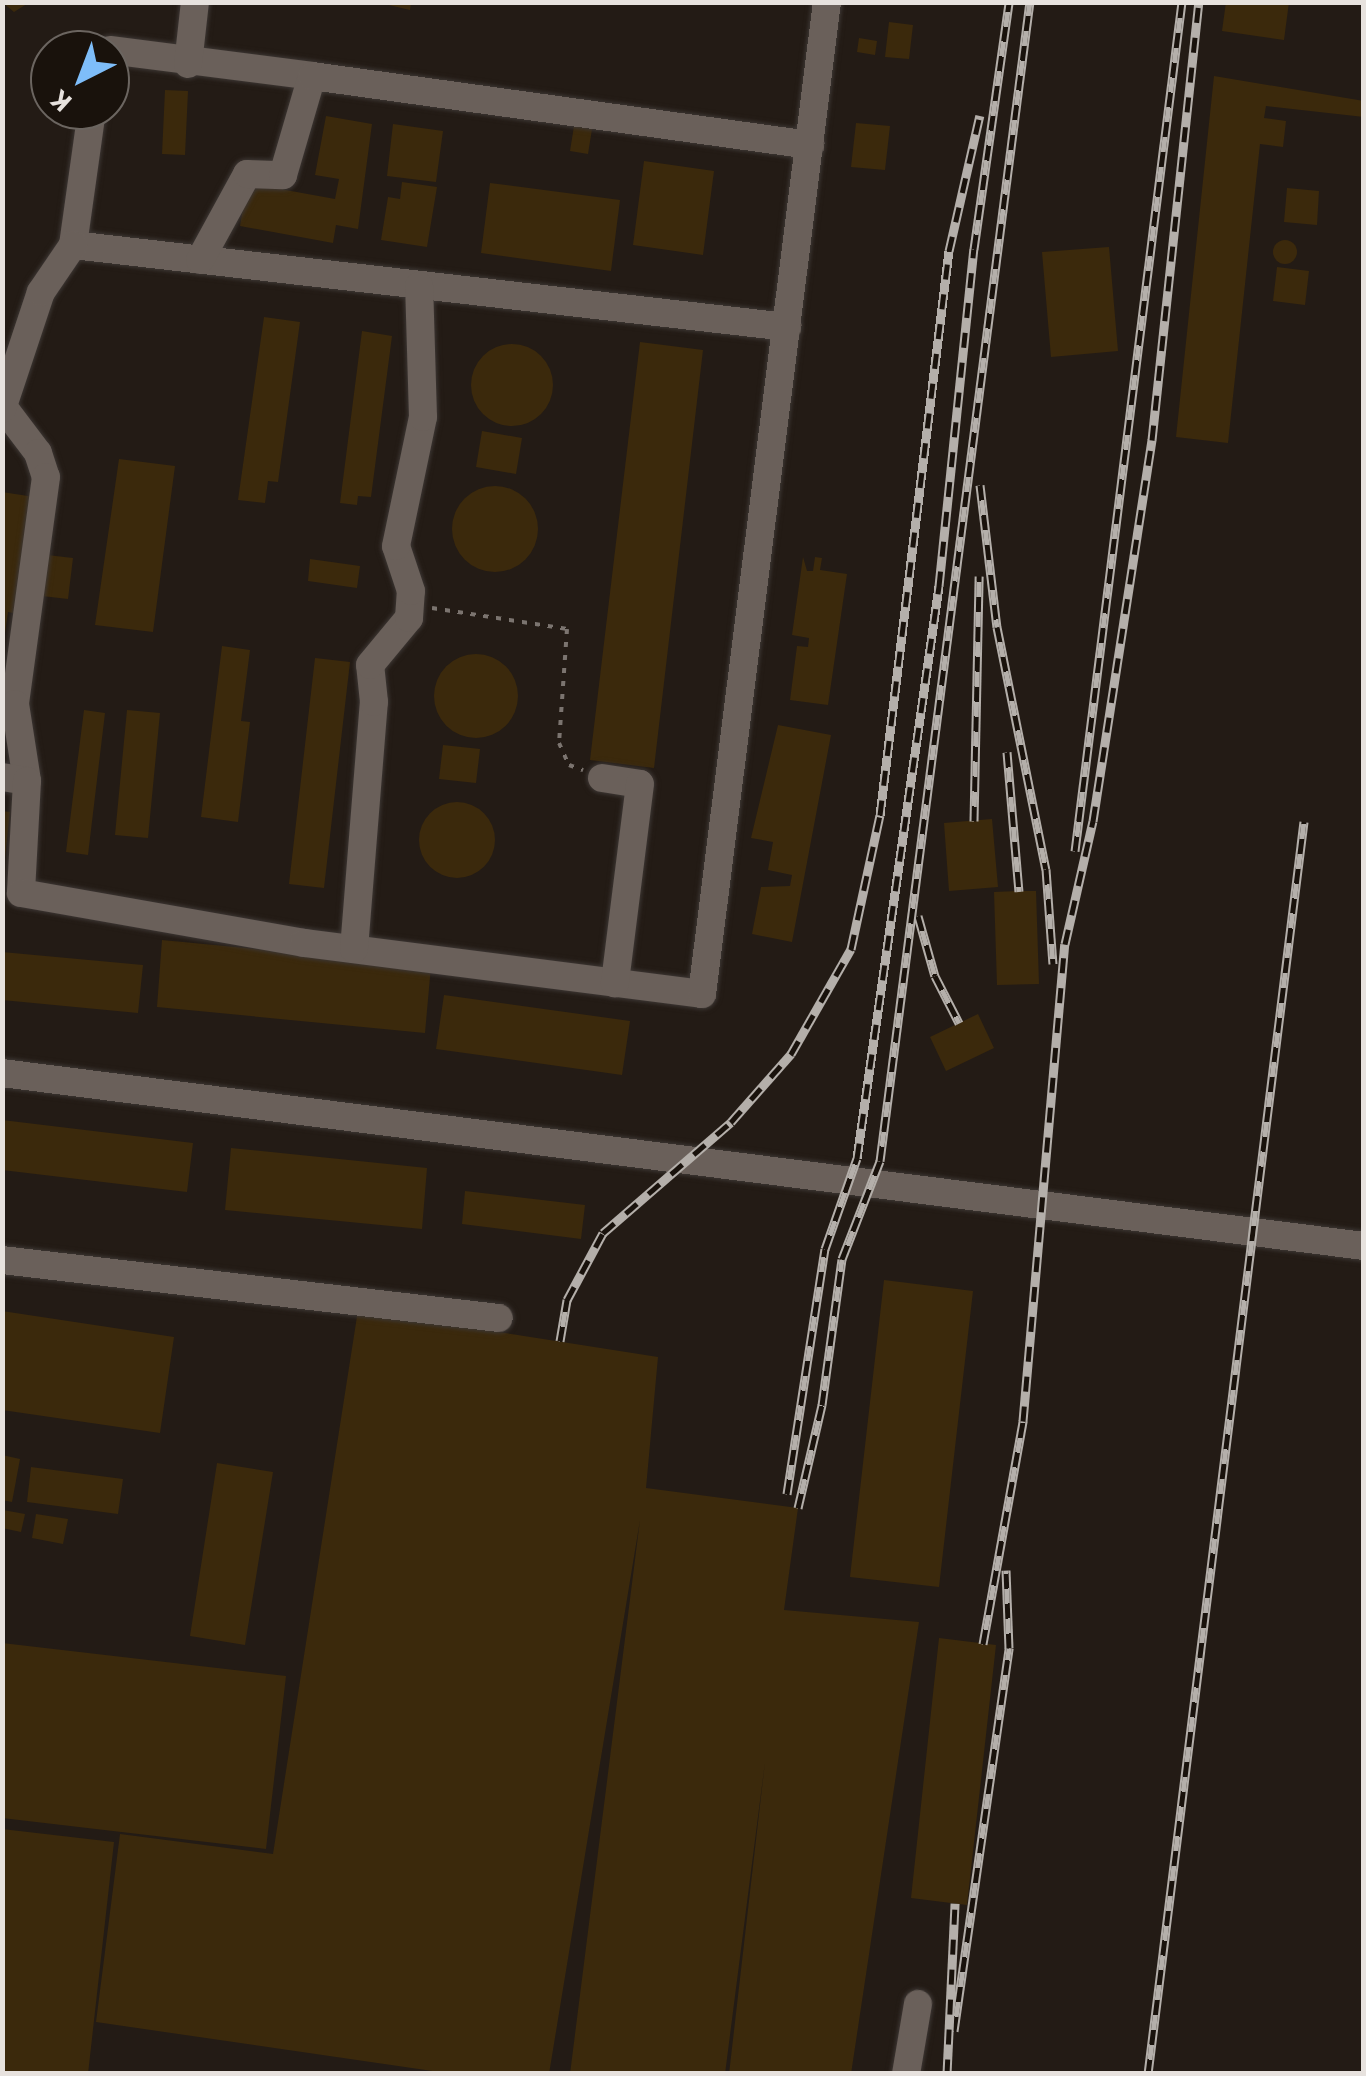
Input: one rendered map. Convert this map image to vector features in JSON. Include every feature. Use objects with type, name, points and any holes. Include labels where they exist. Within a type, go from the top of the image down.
[{"type":"street","points":[[188,64],[195,2]]},
{"type":"street","points":[[89,130],[73,245],[41,292],[3,408],[38,453],[46,476],[15,704],[12,892],[354,949],[702,994],[707,981],[827,2]]},
{"type":"street","points":[[130,54],[810,145]]},
{"type":"street","points":[[200,260],[247,174],[283,174],[312,76]]},
{"type":"street","points":[[73,245],[787,327]]},
{"type":"street","points":[[354,949],[374,702],[370,665],[409,618],[410,604],[396,546],[423,417],[419,286]]},
{"type":"street","points":[[602,778],[640,784],[615,983]]},
{"type":"street","points":[[2,1074],[1364,1246]]},
{"type":"street","points":[[2,1260],[499,1318]]},
{"type":"street","points":[[906,2074],[918,2004]]},
{"type":"path","points":[[410,604],[567,629],[558,743],[569,764],[602,778]]},
{"type":"building","points":[[2,2],[30,2],[14,12]]},
{"type":"building","points":[[376,2],[411,2],[410,10]]},
{"type":"building","points":[[1226,2],[1289,2],[1284,40],[1222,31]]},
{"type":"building","points":[[889,22],[913,25],[909,59],[885,57]]},
{"type":"building","points":[[859,38],[877,41],[875,55],[857,52]]},
{"type":"building","points":[[1214,76],[1364,101],[1364,117],[1266,106],[1264,118],[1286,121],[1283,147],[1260,144],[1228,443],[1176,437]]},
{"type":"building","points":[[165,90],[188,91],[185,155],[162,154]]},
{"type":"building","points":[[326,116],[372,124],[358,229],[336,225],[333,243],[240,226],[247,183],[335,199],[339,179],[315,175]]},
{"type":"building","points":[[856,123],[890,126],[885,170],[851,167]]},
{"type":"building","points":[[393,124],[443,131],[436,182],[387,176]]},
{"type":"building","points":[[574,126],[592,129],[588,154],[570,151]]},
{"type":"building","points":[[644,161],[714,171],[703,255],[633,245]]},
{"type":"building","points":[[402,182],[437,187],[427,247],[381,240],[388,197],[400,199]]},
{"type":"building","points":[[490,183],[620,200],[611,271],[481,253]]},
{"type":"building","points":[[1287,188],[1319,191],[1317,225],[1284,222]]},
{"type":"building","points":[[1285,240],[1297,252],[1285,264],[1273,252]]},
{"type":"building","points":[[1109,247],[1118,351],[1051,357],[1042,252]]},
{"type":"building","points":[[1277,267],[1309,271],[1305,305],[1273,301]]},
{"type":"building","points":[[264,317],[300,322],[278,482],[268,481],[265,503],[238,500]]},
{"type":"building","points":[[362,331],[392,336],[371,497],[358,496],[357,505],[340,503]]},
{"type":"building","points":[[640,342],[703,350],[654,768],[590,760]]},
{"type":"building","points":[[512,344],[528,347],[541,356],[550,369],[550,401],[541,414],[528,423],[512,426],[496,423],[483,414],[474,401],[471,385],[474,369],[483,356],[496,347]]},
{"type":"building","points":[[482,431],[522,438],[516,474],[476,467]]},
{"type":"building","points":[[119,459],[175,466],[153,632],[95,625]]},
{"type":"building","points":[[495,486],[512,489],[526,498],[535,512],[535,546],[526,560],[512,569],[495,572],[478,569],[464,560],[455,546],[452,529],[455,512],[464,498],[478,489]]},
{"type":"building","points":[[2,492],[41,498],[23,615],[8,612],[5,633]]},
{"type":"building","points":[[47,555],[73,558],[68,599],[42,596]]},
{"type":"building","points":[[803,557],[807,571],[813,571],[815,557],[822,558],[820,570],[847,574],[828,705],[790,700],[797,646],[808,647],[809,638],[792,635]]},
{"type":"building","points":[[310,559],[360,566],[357,588],[308,581]]},
{"type":"building","points":[[222,646],[250,650],[241,721],[250,722],[238,822],[201,817]]},
{"type":"building","points":[[476,654],[492,657],[506,666],[515,680],[515,712],[506,726],[492,735],[476,738],[460,735],[446,726],[437,712],[434,696],[437,680],[446,666],[460,657]]},
{"type":"building","points":[[315,658],[350,662],[324,888],[289,884]]},
{"type":"building","points":[[84,710],[105,713],[88,855],[66,852]]},
{"type":"building","points":[[127,710],[160,713],[148,838],[115,835]]},
{"type":"building","points":[[778,725],[831,735],[792,942],[752,934],[761,887],[790,886],[792,875],[768,870],[773,842],[751,838]]},
{"type":"building","points":[[443,745],[480,749],[476,783],[439,779]]},
{"type":"building","points":[[457,802],[484,813],[495,840],[484,867],[457,878],[430,867],[419,840],[430,813]]},
{"type":"building","points":[[2,811],[10,812],[5,858],[2,858]]},
{"type":"building","points":[[992,819],[998,887],[949,891],[944,823]]},
{"type":"building","points":[[1036,891],[1039,984],[997,985],[994,892]]},
{"type":"building","points":[[162,940],[431,966],[425,1033],[157,1007]]},
{"type":"building","points":[[2,952],[143,965],[138,1013],[2,1000]]},
{"type":"building","points":[[444,995],[630,1021],[622,1075],[436,1049]]},
{"type":"building","points":[[978,1014],[994,1048],[946,1071],[930,1037]]},
{"type":"building","points":[[2,1120],[193,1143],[187,1192],[2,1170]]},
{"type":"building","points":[[231,1148],[427,1168],[422,1229],[225,1210]]},
{"type":"building","points":[[465,1191],[585,1205],[581,1239],[462,1224]]},
{"type":"building","points":[[884,1280],[973,1291],[939,1587],[850,1577]]},
{"type":"building","points":[[358,1310],[658,1357],[646,1488],[798,1508],[784,1610],[919,1622],[851,2074],[729,2074],[765,1762],[725,2074],[570,2074],[640,1520],[549,2074],[453,2074],[96,2022],[120,1834],[273,1854]]},
{"type":"building","points":[[2,1311],[174,1337],[160,1433],[2,1410]]},
{"type":"building","points":[[2,1455],[20,1459],[12,1502],[2,1500]]},
{"type":"building","points":[[217,1463],[273,1472],[245,1645],[190,1636]]},
{"type":"building","points":[[31,1467],[123,1479],[118,1514],[27,1502]]},
{"type":"building","points":[[3,1510],[25,1514],[21,1532],[2,1528]]},
{"type":"building","points":[[36,1514],[68,1519],[63,1544],[32,1538]]},
{"type":"building","points":[[939,1638],[996,1645],[967,1905],[911,1898]]},
{"type":"building","points":[[2,1643],[286,1676],[266,1849],[2,1818]]},
{"type":"building","points":[[2,1829],[114,1842],[88,2074],[2,2074]]},
{"type":"railway","points":[[787,1494],[825,1249],[857,1158],[939,586],[974,249],[1009,2]]},
{"type":"railway","points":[[798,1508],[822,1405],[842,1259],[880,1161],[1030,2]]},
{"type":"railway","points":[[1075,851],[1182,2]]},
{"type":"railway","points":[[983,1644],[1023,1421],[1065,944],[1093,821],[1152,440],[1199,2]]},
{"type":"railway","points":[[560,1341],[567,1300],[603,1233],[731,1122],[791,1054],[851,949],[880,815],[949,251],[980,115]]},
{"type":"railway","points":[[980,485],[997,627],[1046,869],[1053,964]]},
{"type":"railway","points":[[974,821],[979,576]]},
{"type":"railway","points":[[1007,752],[1019,891]]},
{"type":"railway","points":[[1148,2074],[1304,822]]},
{"type":"railway","points":[[918,916],[935,976],[959,1023]]},
{"type":"railway","points":[[954,2031],[1009,1648],[1006,1570]]},
{"type":"railway","points":[[947,2074],[955,1903]]}]
